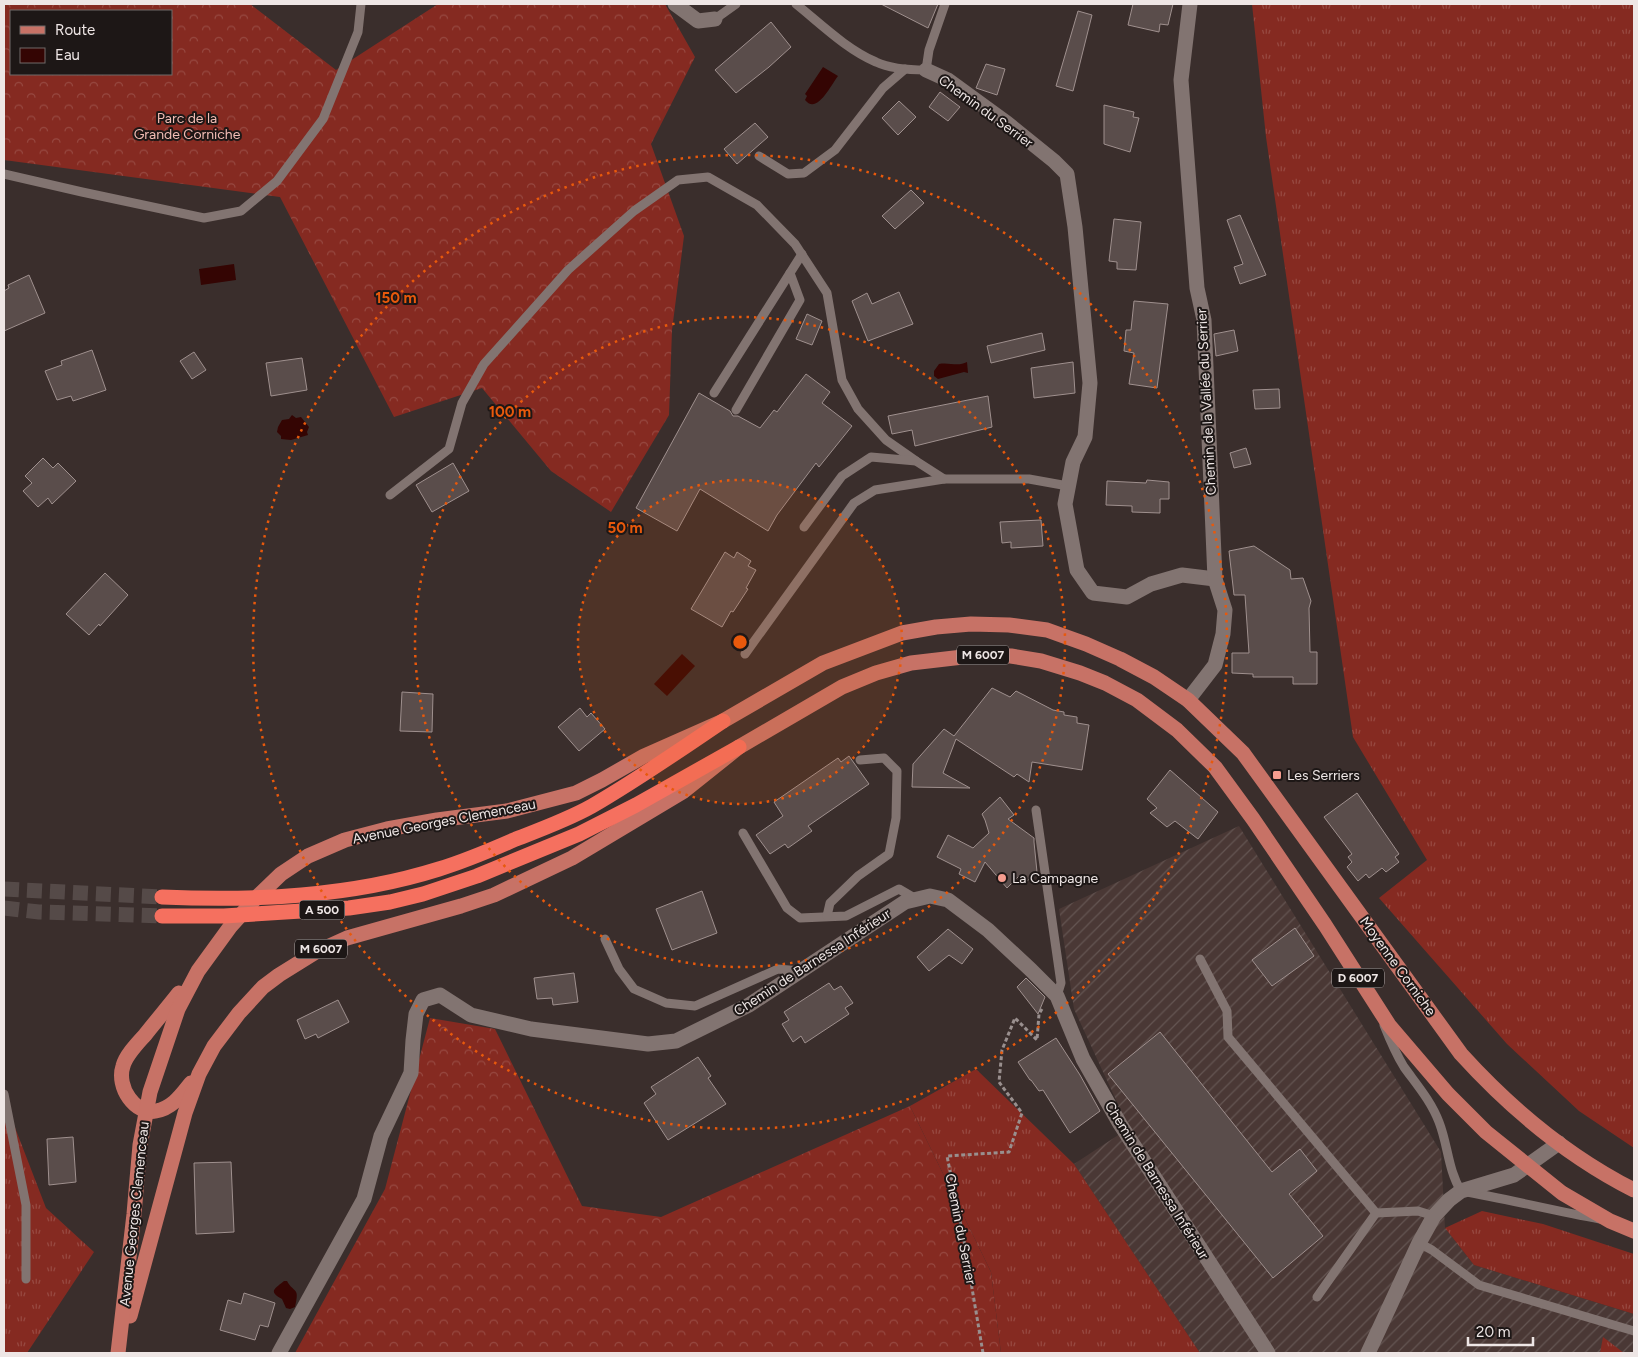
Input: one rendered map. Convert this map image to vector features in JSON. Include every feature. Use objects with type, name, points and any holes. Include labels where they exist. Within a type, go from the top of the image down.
[{"type":"highway","name":"A 500","points":[[162,897],[269,897],[353,889],[404,879],[438,869],[470,858],[591,807],[649,772],[723,721]]},
{"type":"highway","name":"A 500","points":[[162,916],[224,916],[349,908],[390,902],[422,894],[477,876],[579,834],[636,805],[739,747]]},
{"type":"main road","name":"Avenue Georges Clemenceau","points":[[119,1353],[140,1145],[146,1110],[150,1092],[178,1009],[198,971],[230,927],[281,874],[308,856],[345,840],[387,829],[507,811],[576,792],[602,780],[644,756],[723,721],[823,663],[902,633],[936,627],[971,624],[1009,625],[1047,630],[1120,659],[1154,677],[1192,704]]},
{"type":"main road","name":"Avenue Georges Clemenceau","points":[[119,1353],[185,1113],[199,1074],[214,1046],[239,1013],[263,987],[296,963],[316,952],[347,938],[494,895],[552,868],[610,836],[684,791],[739,747],[842,687],[876,673],[911,664],[946,658],[995,655],[1041,661],[1080,672],[1137,700],[1177,730],[1215,767]]},
{"type":"main road","name":"Moyenne Corniche","points":[[1192,704],[1243,753],[1461,1054],[1514,1107],[1560,1143],[1634,1190]]},
{"type":"main road","name":"D 6007","points":[[1215,767],[1308,900],[1376,1007],[1448,1094],[1486,1132],[1562,1193],[1610,1221],[1634,1231]]},
{"type":"main road","name":"M 6007","points":[[198,971],[135,1047],[123,1065],[121,1084],[134,1104],[155,1112],[166,1108],[176,1100],[199,1074]]},
{"type":"street","points":[[676,4],[698,21],[715,19]]},
{"type":"street","name":"Chemin de la Vallée du Serrier","points":[[1190,4],[1181,80],[1196,288],[1204,320],[1215,579],[1225,610],[1223,634],[1215,665],[1192,704]]},
{"type":"street","name":"Chemin du Serrier","points":[[926,70],[948,80],[1007,124],[1068,174],[1076,227],[1090,383],[1085,438],[1072,462],[1068,486]]},
{"type":"street","points":[[1068,486],[1065,504],[1076,570],[1094,593],[1127,597],[1151,584],[1182,575],[1215,579]]},
{"type":"street","name":"Chemin de Barnessa Inférieur","points":[[279,1353],[364,1199],[381,1136],[411,1073],[416,1014],[423,1000],[440,995],[471,1015],[531,1029],[648,1044],[676,1041],[749,1005],[905,902],[930,896],[948,900],[988,930],[1054,994],[1083,1060],[1120,1124],[1268,1353]]},
{"type":"street","points":[[1368,1353],[1419,1243],[1434,1216],[1449,1200],[1461,1191],[1514,1175],[1560,1143]]},
{"type":"lane","points":[[4,174],[204,218],[240,210],[277,181],[322,119],[358,32],[361,4]]},
{"type":"lane","points":[[715,19],[736,4]]},
{"type":"lane","name":"Chemin du Serrier","points":[[796,4],[846,44],[876,62],[905,70],[926,70]]},
{"type":"lane","points":[[926,70],[929,50],[945,4]]},
{"type":"lane","points":[[759,156],[788,174],[804,173],[835,150],[883,88],[905,70]]},
{"type":"lane","points":[[390,495],[449,450],[462,404],[484,364],[568,270],[634,211],[678,180],[708,178],[757,205],[795,244],[827,293],[842,380],[858,408],[886,440],[916,462],[944,479]]},
{"type":"lane","points":[[714,393],[802,254]]},
{"type":"lane","points":[[736,410],[800,300],[790,273]]},
{"type":"lane","points":[[804,527],[842,476],[871,457],[916,462]]},
{"type":"lane","points":[[744,654],[854,503],[875,490],[944,479],[1029,479],[1068,486]]},
{"type":"lane","points":[[826,916],[830,903],[858,876],[889,854],[896,818],[897,771],[884,758],[860,760]]},
{"type":"lane","points":[[1036,810],[1061,983],[1054,994]]},
{"type":"lane","points":[[743,833],[788,908],[800,918],[846,916],[899,889],[917,899]]},
{"type":"lane","points":[[604,939],[619,969],[634,989],[666,1003],[695,1006],[778,969],[800,971]]},
{"type":"lane","points":[[1200,960],[1227,1011],[1228,1036],[1376,1213]]},
{"type":"lane","points":[[1376,1007],[1393,1048],[1430,1104],[1439,1122],[1445,1139],[1452,1173],[1461,1191],[1610,1221]]},
{"type":"lane","points":[[4,1094],[26,1205],[26,1279]]},
{"type":"lane","points":[[1376,1213],[1418,1211],[1434,1216]]},
{"type":"lane","points":[[1317,1297],[1376,1213]]},
{"type":"lane","points":[[1419,1243],[1432,1250],[1479,1285],[1634,1331]]},
{"type":"path","name":"Chemin du Serrier","points":[[983,1353],[947,1156],[1009,1152],[1022,1113],[1000,1082],[1002,1050],[1015,1018],[1037,1040],[1040,1014],[1054,994]]},
{"type":"shaded area","points":[[1239,826],[1441,1152],[1445,1228],[1474,1265],[1634,1314],[1634,1353],[1200,1353],[1074,1164],[1129,1128],[1074,1009],[1059,909]]},
{"type":"green space","name":"Parc de la Grande Corniche","points":[[4,4],[250,4],[336,70],[438,4],[665,4],[695,57],[651,144],[684,236],[672,330],[669,415],[611,512],[551,471],[482,388],[394,417],[280,197],[4,160]]},
{"type":"green space","points":[[1252,4],[1634,4],[1634,1148],[1579,1111],[1507,1044],[1379,898],[1427,860],[1353,737],[1266,137]]},
{"type":"green space","points":[[430,1018],[495,1029],[582,1206],[661,1217],[910,1106],[991,1272],[1001,1353],[295,1353],[385,1189]]},
{"type":"green space","points":[[976,1069],[1074,1164],[1200,1353],[1001,1353],[991,1272],[910,1106]]},
{"type":"green space","points":[[4,1099],[46,1208],[94,1252],[27,1353],[4,1353]]},
{"type":"green space","points":[[1482,1211],[1543,1224],[1634,1254],[1634,1314],[1474,1265],[1445,1228]]},
{"type":"green space","points":[[1603,1337],[1624,1353],[1600,1353]]},
{"type":"water","points":[[823,67],[838,76],[819,101],[810,104],[805,100],[807,96],[805,94]]},
{"type":"water","points":[[234,264],[236,280],[201,285],[199,269]]},
{"type":"water","points":[[967,362],[968,373],[964,372],[938,379],[934,376],[934,371],[939,364]]},
{"type":"water","points":[[292,415],[296,418],[301,417],[309,427],[308,435],[291,440],[281,439],[277,432],[278,427],[282,420],[289,419]]},
{"type":"water","points":[[682,654],[695,666],[667,696],[654,684]]},
{"type":"water","points":[[284,1281],[287,1281],[297,1293],[295,1307],[290,1309],[286,1308],[282,1299],[274,1292]]},
{"type":"building","points":[[881,4],[938,4],[928,28]]},
{"type":"building","points":[[1133,4],[1173,4],[1168,25],[1160,24],[1159,32],[1128,25]]},
{"type":"building","points":[[1078,11],[1092,15],[1073,91],[1056,86]]},
{"type":"building","points":[[771,22],[791,47],[736,93],[715,70]]},
{"type":"building","points":[[986,64],[1005,69],[997,95],[976,88]]},
{"type":"building","points":[[940,92],[960,107],[948,121],[929,107]]},
{"type":"building","points":[[899,101],[916,117],[898,135],[882,118]]},
{"type":"building","points":[[1104,105],[1134,112],[1133,117],[1139,118],[1130,152],[1104,144]]},
{"type":"building","points":[[755,123],[768,137],[737,164],[724,149]]},
{"type":"building","points":[[911,190],[924,203],[895,229],[882,216]]},
{"type":"building","points":[[1240,215],[1266,275],[1240,284],[1234,267],[1243,264],[1227,220]]},
{"type":"building","points":[[1114,219],[1141,222],[1136,270],[1117,269],[1117,262],[1109,261]]},
{"type":"building","points":[[29,275],[45,313],[4,331],[4,291],[9,288],[8,285]]},
{"type":"building","points":[[899,292],[913,324],[868,341],[852,301],[867,293],[872,304]]},
{"type":"building","points":[[1134,301],[1168,304],[1157,388],[1129,384],[1134,353],[1124,351],[1126,330],[1131,330]]},
{"type":"building","points":[[807,314],[822,321],[812,345],[796,339]]},
{"type":"building","points":[[1234,330],[1238,351],[1216,356],[1214,334]]},
{"type":"building","points":[[1042,333],[1045,350],[991,363],[987,346]]},
{"type":"building","points":[[92,350],[106,390],[73,401],[71,396],[57,400],[45,371],[62,365],[61,361]]},
{"type":"building","points":[[194,352],[206,370],[192,379],[180,361]]},
{"type":"building","points":[[302,358],[307,390],[271,396],[266,363]]},
{"type":"building","points":[[1073,362],[1075,393],[1034,398],[1031,368]]},
{"type":"building","points":[[806,374],[830,392],[822,403],[852,426],[819,467],[816,463],[777,515],[768,531],[700,489],[677,531],[636,508],[699,393],[730,411],[733,416],[738,416],[760,428],[774,410],[777,412]]},
{"type":"building","points":[[1279,389],[1280,408],[1255,409],[1253,390]]},
{"type":"building","points":[[988,396],[992,427],[915,446],[912,430],[892,434],[888,416]]},
{"type":"building","points":[[1246,448],[1251,464],[1234,468],[1230,453]]},
{"type":"building","points":[[43,458],[53,468],[58,463],[76,481],[52,504],[48,498],[38,507],[23,491],[32,483],[25,476]]},
{"type":"building","points":[[453,463],[469,491],[432,512],[416,485]]},
{"type":"building","points":[[1147,480],[1169,482],[1169,499],[1160,499],[1160,513],[1132,512],[1132,506],[1106,505],[1107,481],[1146,483]]},
{"type":"building","points":[[1041,520],[1043,546],[1011,548],[1011,542],[1002,543],[1000,522]]},
{"type":"building","points":[[1254,546],[1290,570],[1291,579],[1303,578],[1311,601],[1309,608],[1310,652],[1317,652],[1317,684],[1293,684],[1293,677],[1253,677],[1253,674],[1232,673],[1232,653],[1249,653],[1245,595],[1234,595],[1229,551]]},
{"type":"building","points":[[725,552],[734,558],[737,552],[751,561],[748,566],[756,570],[746,588],[748,589],[733,612],[731,611],[722,627],[691,609]]},
{"type":"building","points":[[105,573],[128,595],[100,626],[99,624],[89,635],[66,614]]},
{"type":"building","points":[[992,688],[1010,697],[1016,691],[1053,710],[1064,712],[1064,715],[1077,717],[1077,723],[1089,725],[1082,770],[1032,762],[1029,782],[1017,774],[1014,777],[956,739],[943,773],[970,788],[912,787],[913,764],[944,729],[954,736]]},
{"type":"building","points":[[402,692],[433,694],[432,732],[400,731]]},
{"type":"building","points":[[580,708],[587,717],[591,713],[605,729],[579,751],[558,727]]},
{"type":"building","points":[[849,756],[869,784],[808,826],[812,831],[788,848],[785,844],[770,854],[756,835],[783,816],[774,802],[838,758],[841,762]]},
{"type":"building","points":[[1170,770],[1218,812],[1198,839],[1175,821],[1167,827],[1150,813],[1157,808],[1147,799]]},
{"type":"building","points":[[1357,793],[1399,854],[1395,857],[1399,862],[1386,872],[1382,868],[1369,878],[1366,874],[1358,881],[1347,867],[1352,862],[1348,857],[1352,854],[1324,817]]},
{"type":"building","points":[[1000,797],[1014,815],[1008,819],[1034,838],[1037,872],[1025,883],[1019,876],[1007,888],[985,862],[975,882],[959,874],[961,869],[937,857],[948,835],[973,848],[989,833],[982,814]]},
{"type":"building","points":[[702,891],[717,933],[672,950],[656,909]]},
{"type":"building","points":[[1295,928],[1314,956],[1272,986],[1252,960]]},
{"type":"building","points":[[948,929],[973,949],[962,964],[949,955],[929,971],[917,957]]},
{"type":"building","points":[[574,973],[578,1002],[553,1005],[552,998],[537,999],[534,978]]},
{"type":"building","points":[[1026,978],[1045,997],[1038,1014],[1017,987]]},
{"type":"building","points":[[829,983],[834,990],[841,986],[853,1003],[845,1008],[849,1014],[805,1043],[801,1036],[793,1042],[782,1024],[789,1020],[784,1012]]},
{"type":"building","points":[[338,1000],[349,1022],[318,1038],[316,1034],[305,1039],[297,1020]]},
{"type":"building","points":[[1160,1032],[1272,1172],[1300,1149],[1317,1171],[1289,1194],[1323,1236],[1273,1278],[1108,1074]]},
{"type":"building","points":[[1056,1038],[1100,1111],[1070,1133],[1043,1090],[1039,1091],[1018,1062]]},
{"type":"building","points":[[698,1057],[711,1076],[708,1078],[726,1104],[668,1140],[644,1103],[656,1094],[651,1087]]},
{"type":"building","points":[[73,1137],[76,1182],[49,1185],[47,1139]]},
{"type":"building","points":[[231,1162],[234,1232],[196,1234],[194,1163]]},
{"type":"building","points":[[244,1293],[275,1303],[268,1327],[260,1325],[255,1340],[220,1330],[228,1300],[241,1304]]},
{"type":"tunnel","points":[[4,889],[162,897]]},
{"type":"tunnel","points":[[4,908],[39,912],[162,916]]},
{"type":"place","name":"Les Serriers","points":[[1277,775]]},
{"type":"place","name":"La Campagne","points":[[1002,878]]}]
